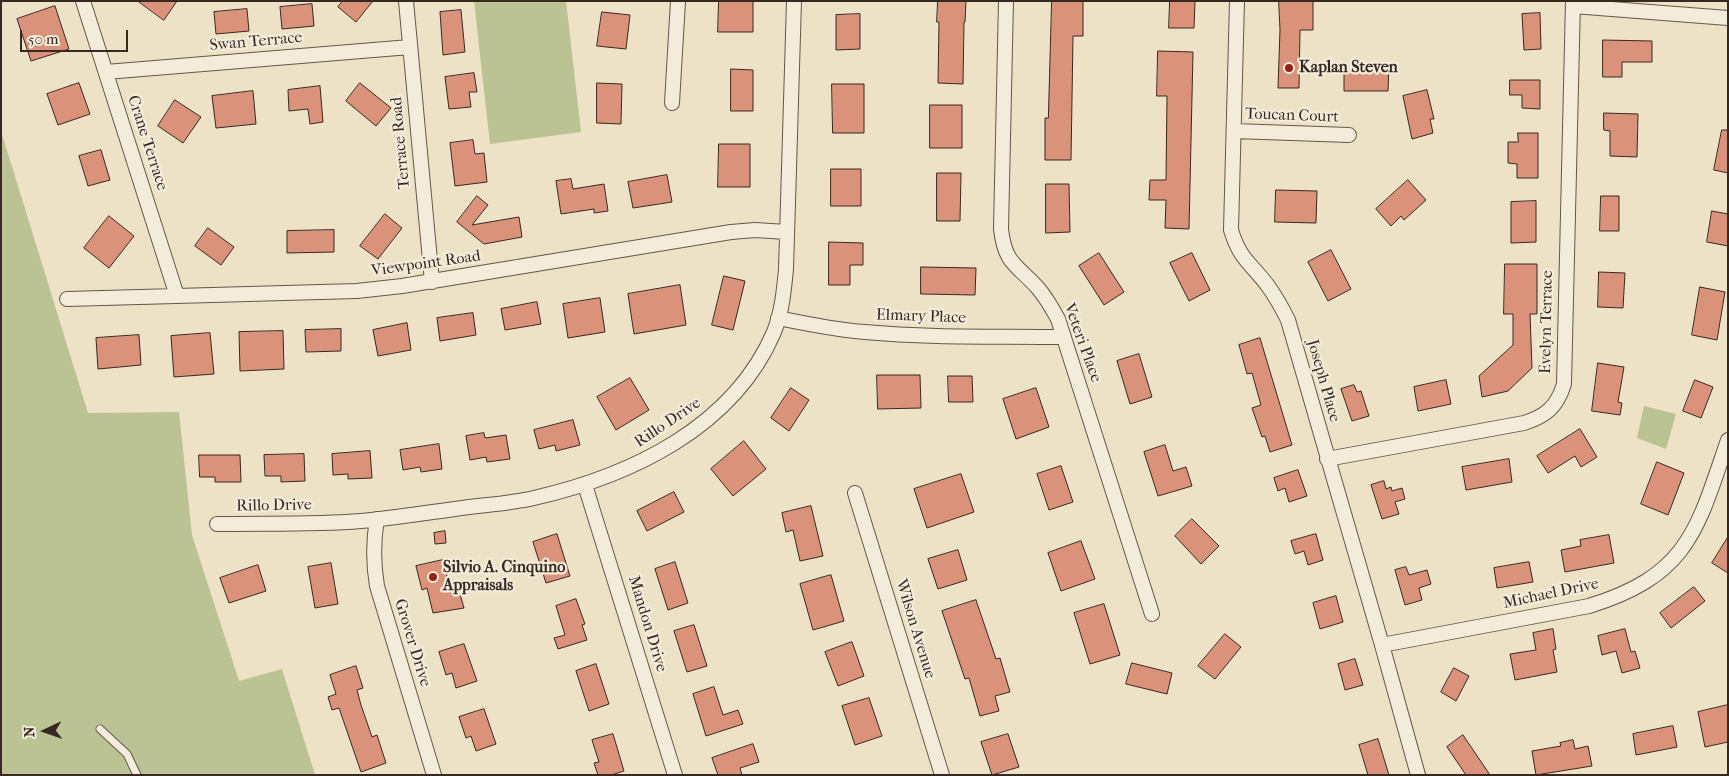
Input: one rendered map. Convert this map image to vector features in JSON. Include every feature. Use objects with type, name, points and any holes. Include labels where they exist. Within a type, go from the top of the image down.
[{"type":"street","name":"Crane Terrace","points":[[83,1],[177,296]]},
{"type":"street","name":"Terrace Road","points":[[406,1],[432,282]]},
{"type":"street","points":[[672,103],[678,1]]},
{"type":"street","name":"Rillo Drive","points":[[217,524],[330,522],[377,519],[532,499],[606,478],[643,462],[683,437],[712,415],[742,384],[760,359],[774,331],[778,318],[786,269],[794,1]]},
{"type":"street","name":"Veteri Place","points":[[1006,1],[1001,219],[1003,244],[1008,257],[1049,302],[1058,320],[1152,614]]},
{"type":"street","name":"Joseph Place","points":[[1237,1],[1231,230],[1236,246],[1244,260],[1267,285],[1279,302],[1288,320],[1418,775]]},
{"type":"street","points":[[1573,4],[1728,18]]},
{"type":"street","name":"Evelyn Terrace","points":[[1327,459],[1524,423],[1546,413],[1560,396],[1564,384],[1573,4]]},
{"type":"street","name":"Swan Terrace","points":[[106,72],[410,47]]},
{"type":"street","name":"Toucan Court","points":[[1234,131],[1349,135]]},
{"type":"street","name":"Viewpoint Road","points":[[67,299],[358,291],[432,282],[731,232],[755,230],[787,232]]},
{"type":"street","name":"Elmary Place","points":[[778,318],[822,327],[872,333],[1064,337]]},
{"type":"street","name":"Michael Drive","points":[[1382,645],[1589,606],[1612,599],[1634,589],[1654,577],[1671,562],[1696,529],[1728,440]]},
{"type":"street","name":"Mandon Drive","points":[[585,484],[675,775]]},
{"type":"street","name":"Wilson Avenue","points":[[855,493],[942,775]]},
{"type":"street","name":"Grover Drive","points":[[377,519],[373,542],[373,564],[377,586],[434,775]]},
{"type":"lane","points":[[100,729],[127,754],[137,775]]},
{"type":"green space","points":[[474,1],[566,1],[581,132],[490,144]]},
{"type":"green space","points":[[1,131],[88,413],[179,412],[192,535],[239,681],[282,669],[315,775],[1,775]]},
{"type":"green space","points":[[1644,406],[1676,414],[1666,449],[1637,438]]},
{"type":"building","points":[[138,1],[177,1],[164,20]]},
{"type":"building","points":[[343,1],[373,1],[356,22],[338,7]]},
{"type":"building","points":[[719,1],[753,1],[753,32],[718,32]]},
{"type":"building","points":[[938,1],[966,1],[963,84],[938,83]]},
{"type":"building","points":[[1052,1],[1083,1],[1083,36],[1073,36],[1071,160],[1045,160],[1045,118],[1048,118]]},
{"type":"building","points":[[1170,1],[1195,1],[1194,28],[1169,28]]},
{"type":"building","points":[[1279,1],[1313,1],[1313,30],[1300,30],[1299,88],[1278,88]]},
{"type":"building","points":[[312,4],[314,26],[282,29],[280,7]]},
{"type":"building","points":[[55,6],[69,49],[31,61],[17,19]]},
{"type":"building","points":[[247,9],[249,31],[216,34],[214,12]]},
{"type":"building","points":[[461,10],[465,52],[443,55],[440,12]]},
{"type":"building","points":[[602,12],[630,15],[626,49],[597,46]]},
{"type":"building","points":[[1540,13],[1541,49],[1524,50],[1522,14]]},
{"type":"building","points":[[860,14],[860,49],[836,50],[836,15]]},
{"type":"building","points":[[1603,40],[1652,41],[1652,62],[1622,62],[1622,77],[1603,77]]},
{"type":"building","points":[[1158,51],[1193,52],[1189,229],[1165,228],[1166,200],[1149,200],[1150,180],[1166,180],[1167,96],[1157,96]]},
{"type":"building","points":[[1357,65],[1389,65],[1388,91],[1344,91],[1344,73],[1357,73]]},
{"type":"building","points":[[731,69],[753,70],[753,111],[731,111]]},
{"type":"building","points":[[474,73],[477,92],[469,92],[471,107],[449,109],[445,77]]},
{"type":"building","points":[[1510,80],[1540,80],[1540,109],[1522,108],[1522,95],[1510,95]]},
{"type":"building","points":[[79,83],[90,114],[58,125],[47,94]]},
{"type":"building","points":[[360,83],[391,108],[376,126],[346,101]]},
{"type":"building","points":[[597,83],[622,84],[621,124],[597,123]]},
{"type":"building","points":[[832,84],[864,84],[864,133],[833,133]]},
{"type":"building","points":[[320,86],[323,122],[310,124],[308,109],[289,111],[288,90]]},
{"type":"building","points":[[1427,90],[1434,119],[1430,119],[1433,133],[1412,139],[1403,96]]},
{"type":"building","points":[[253,91],[256,124],[216,128],[212,96]]},
{"type":"building","points":[[175,100],[201,117],[183,143],[158,126]]},
{"type":"building","points":[[930,105],[962,105],[962,148],[930,148]]},
{"type":"building","points":[[1604,113],[1638,114],[1637,157],[1610,156],[1610,131],[1604,130]]},
{"type":"building","points":[[1722,130],[1728,130],[1728,173],[1714,170]]},
{"type":"building","points":[[1518,133],[1538,133],[1538,178],[1517,178],[1517,164],[1508,163],[1508,142],[1518,142]]},
{"type":"building","points":[[473,140],[475,154],[484,153],[487,182],[455,186],[450,143]]},
{"type":"building","points":[[719,144],[750,144],[750,187],[718,187]]},
{"type":"building","points":[[101,150],[110,180],[88,186],[79,156]]},
{"type":"building","points":[[831,169],[861,169],[861,206],[831,206]]},
{"type":"building","points":[[937,173],[961,173],[960,221],[937,221]]},
{"type":"building","points":[[667,175],[672,202],[633,208],[628,182]]},
{"type":"building","points":[[571,179],[573,189],[604,184],[608,211],[594,213],[594,209],[561,214],[556,181]]},
{"type":"building","points":[[1408,180],[1426,200],[1404,220],[1401,216],[1391,226],[1376,209]]},
{"type":"building","points":[[1046,184],[1069,184],[1070,232],[1046,233]]},
{"type":"building","points":[[1276,190],[1317,191],[1316,223],[1275,222]]},
{"type":"building","points":[[477,196],[488,205],[472,225],[519,217],[522,237],[484,244],[457,222]]},
{"type":"building","points":[[1601,196],[1619,196],[1619,231],[1600,231]]},
{"type":"building","points":[[1536,201],[1536,242],[1511,243],[1511,202]]},
{"type":"building","points":[[1712,211],[1728,214],[1728,246],[1707,242]]},
{"type":"building","points":[[385,214],[402,228],[378,259],[360,246]]},
{"type":"building","points":[[109,216],[134,236],[109,268],[84,248]]},
{"type":"building","points":[[208,228],[234,247],[221,265],[195,246]]},
{"type":"building","points":[[334,230],[334,252],[287,253],[287,231]]},
{"type":"building","points":[[829,242],[863,243],[863,265],[850,265],[850,285],[829,285]]},
{"type":"building","points":[[1331,250],[1351,289],[1328,301],[1308,262]]},
{"type":"building","points":[[1099,253],[1124,292],[1104,305],[1079,266]]},
{"type":"building","points":[[1192,253],[1210,290],[1189,301],[1170,263]]},
{"type":"building","points":[[1505,264],[1537,264],[1537,314],[1530,314],[1532,368],[1508,391],[1482,397],[1479,376],[1513,345],[1513,314],[1504,314]]},
{"type":"building","points":[[921,267],[976,268],[975,295],[921,294]]},
{"type":"building","points":[[1599,272],[1625,273],[1623,308],[1598,307]]},
{"type":"building","points":[[724,276],[745,281],[733,330],[712,325]]},
{"type":"building","points":[[680,285],[686,325],[634,334],[628,294]]},
{"type":"building","points":[[1700,287],[1725,292],[1717,340],[1692,335]]},
{"type":"building","points":[[600,298],[605,332],[568,338],[563,304]]},
{"type":"building","points":[[537,302],[541,324],[505,330],[501,309]]},
{"type":"building","points":[[473,313],[476,335],[440,341],[437,318]]},
{"type":"building","points":[[407,323],[411,350],[378,356],[373,330]]},
{"type":"building","points":[[341,329],[341,351],[306,352],[305,330]]},
{"type":"building","points":[[283,331],[284,369],[240,371],[239,332]]},
{"type":"building","points":[[210,333],[214,374],[174,377],[171,336]]},
{"type":"building","points":[[139,335],[141,365],[98,369],[96,338]]},
{"type":"building","points":[[1260,338],[1292,445],[1270,452],[1265,436],[1262,437],[1252,408],[1261,405],[1252,373],[1247,374],[1239,345]]},
{"type":"building","points":[[1139,354],[1152,397],[1130,404],[1117,361]]},
{"type":"building","points":[[1598,363],[1624,367],[1618,402],[1622,403],[1620,415],[1592,411]]},
{"type":"building","points":[[877,375],[920,375],[921,408],[878,409]]},
{"type":"building","points":[[948,376],[972,376],[973,402],[949,402]]},
{"type":"building","points":[[630,378],[649,410],[616,430],[597,397]]},
{"type":"building","points":[[1446,380],[1451,404],[1418,411],[1414,387]]},
{"type":"building","points":[[1695,380],[1713,387],[1701,418],[1683,411]]},
{"type":"building","points":[[1354,385],[1357,392],[1361,391],[1369,416],[1352,421],[1341,389]]},
{"type":"building","points":[[791,388],[809,400],[789,431],[771,418]]},
{"type":"building","points":[[1036,388],[1049,427],[1016,439],[1003,399]]},
{"type":"building","points":[[573,420],[580,445],[556,451],[555,445],[539,449],[534,430]]},
{"type":"building","points":[[1580,429],[1597,457],[1581,467],[1575,456],[1548,473],[1537,456]]},
{"type":"building","points":[[484,433],[485,438],[506,435],[510,459],[487,462],[486,457],[470,460],[466,436]]},
{"type":"building","points":[[744,441],[766,469],[733,496],[711,469]]},
{"type":"building","points":[[439,444],[442,469],[421,472],[420,467],[403,470],[400,450]]},
{"type":"building","points":[[1165,445],[1173,471],[1186,467],[1192,486],[1158,496],[1144,452]]},
{"type":"building","points":[[370,451],[372,478],[348,479],[348,474],[333,475],[332,454]]},
{"type":"building","points":[[304,454],[305,481],[281,482],[281,476],[265,476],[264,455]]},
{"type":"building","points":[[199,455],[240,455],[241,482],[215,482],[215,477],[200,477]]},
{"type":"building","points":[[1509,459],[1512,482],[1466,490],[1462,467]]},
{"type":"building","points":[[1657,462],[1684,473],[1668,515],[1641,504]]},
{"type":"building","points":[[1061,466],[1073,502],[1049,510],[1037,474]]},
{"type":"building","points":[[1298,470],[1307,496],[1289,502],[1285,488],[1278,491],[1274,478]]},
{"type":"building","points":[[961,474],[974,512],[927,528],[914,489]]},
{"type":"building","points":[[1384,481],[1386,489],[1391,487],[1392,491],[1402,488],[1405,499],[1395,502],[1399,514],[1382,519],[1371,485]]},
{"type":"building","points":[[674,492],[684,512],[647,531],[637,511]]},
{"type":"building","points":[[811,506],[823,556],[800,561],[793,530],[786,532],[782,513]]},
{"type":"building","points":[[1192,519],[1219,546],[1201,564],[1175,536]]},
{"type":"building","points":[[445,531],[446,543],[435,544],[434,533]]},
{"type":"building","points":[[557,534],[570,576],[546,583],[533,542]]},
{"type":"building","points":[[1316,534],[1323,560],[1308,565],[1304,551],[1295,554],[1291,541]]},
{"type":"building","points":[[1609,535],[1614,563],[1565,572],[1561,550],[1581,546],[1580,540]]},
{"type":"building","points":[[1728,537],[1728,573],[1712,563]]},
{"type":"building","points":[[1081,541],[1095,579],[1061,591],[1048,553]]},
{"type":"building","points":[[958,550],[967,580],[938,589],[928,559]]},
{"type":"building","name":"Silvio A. Cinquino Appraisals","points":[[443,560],[452,596],[460,594],[464,608],[433,613],[427,588],[422,590],[416,566]]},
{"type":"building","points":[[675,562],[688,603],[668,610],[655,569]]},
{"type":"building","points":[[1529,562],[1533,582],[1497,588],[1494,568]]},
{"type":"building","points":[[331,563],[338,604],[315,608],[308,567]]},
{"type":"building","points":[[258,565],[266,591],[229,603],[220,578]]},
{"type":"building","points":[[1406,567],[1409,575],[1427,570],[1431,584],[1419,588],[1422,600],[1405,605],[1395,570]]},
{"type":"building","points":[[831,575],[844,621],[813,630],[800,584]]},
{"type":"building","points":[[1694,587],[1705,601],[1671,628],[1660,613]]},
{"type":"building","points":[[1336,596],[1343,622],[1320,629],[1313,603]]},
{"type":"building","points":[[576,599],[585,624],[582,625],[587,640],[558,649],[554,638],[565,635],[556,606]]},
{"type":"building","points":[[976,600],[996,659],[1000,658],[1010,692],[995,696],[999,711],[980,716],[969,678],[965,679],[942,611]]},
{"type":"building","points":[[1104,604],[1120,655],[1090,664],[1074,613]]},
{"type":"building","points":[[694,625],[707,666],[687,672],[674,631]]},
{"type":"building","points":[[1553,629],[1556,649],[1553,650],[1557,672],[1515,680],[1510,654],[1536,650],[1533,633]]},
{"type":"building","points":[[1625,629],[1631,652],[1635,651],[1640,668],[1622,673],[1616,651],[1602,655],[1598,636]]},
{"type":"building","points":[[1225,634],[1241,647],[1215,679],[1198,666]]},
{"type":"building","points":[[852,642],[864,676],[838,686],[825,652]]},
{"type":"building","points":[[464,644],[477,681],[456,688],[452,673],[446,675],[439,652]]},
{"type":"building","points":[[1355,659],[1363,685],[1345,690],[1338,664]]},
{"type":"building","points":[[1132,663],[1172,673],[1167,694],[1126,684]]},
{"type":"building","points":[[596,664],[609,704],[589,711],[576,671]]},
{"type":"building","points":[[356,666],[363,688],[357,690],[361,705],[372,737],[377,735],[386,763],[361,772],[339,708],[332,710],[328,697],[336,694],[330,675]]},
{"type":"building","points":[[1454,668],[1469,676],[1456,701],[1441,692]]},
{"type":"building","points":[[714,687],[723,715],[738,710],[743,724],[706,736],[693,694]]},
{"type":"building","points":[[869,698],[882,736],[855,745],[842,706]]},
{"type":"building","points":[[1728,705],[1728,742],[1705,747],[1698,712]]},
{"type":"building","points":[[484,709],[496,744],[476,751],[471,736],[466,738],[459,717]]},
{"type":"building","points":[[1673,726],[1677,747],[1636,755],[1633,734]]},
{"type":"building","points":[[613,734],[624,771],[611,775],[598,775],[594,763],[599,762],[592,740]]},
{"type":"building","points":[[1008,734],[1019,767],[992,775],[981,742]]},
{"type":"building","points":[[1463,735],[1490,775],[1466,775],[1447,747]]},
{"type":"building","points":[[1378,739],[1389,775],[1368,775],[1359,745]]},
{"type":"building","points":[[1573,740],[1575,749],[1588,746],[1592,766],[1536,775],[1532,751],[1561,746],[1560,743]]},
{"type":"building","points":[[753,744],[759,762],[740,768],[742,775],[718,775],[712,758]]},
{"type":"place","name":"Kaplan Steven","points":[[1289,68]]},
{"type":"place","name":"Silvio A. Cinquino Appraisals","points":[[433,577]]}]
